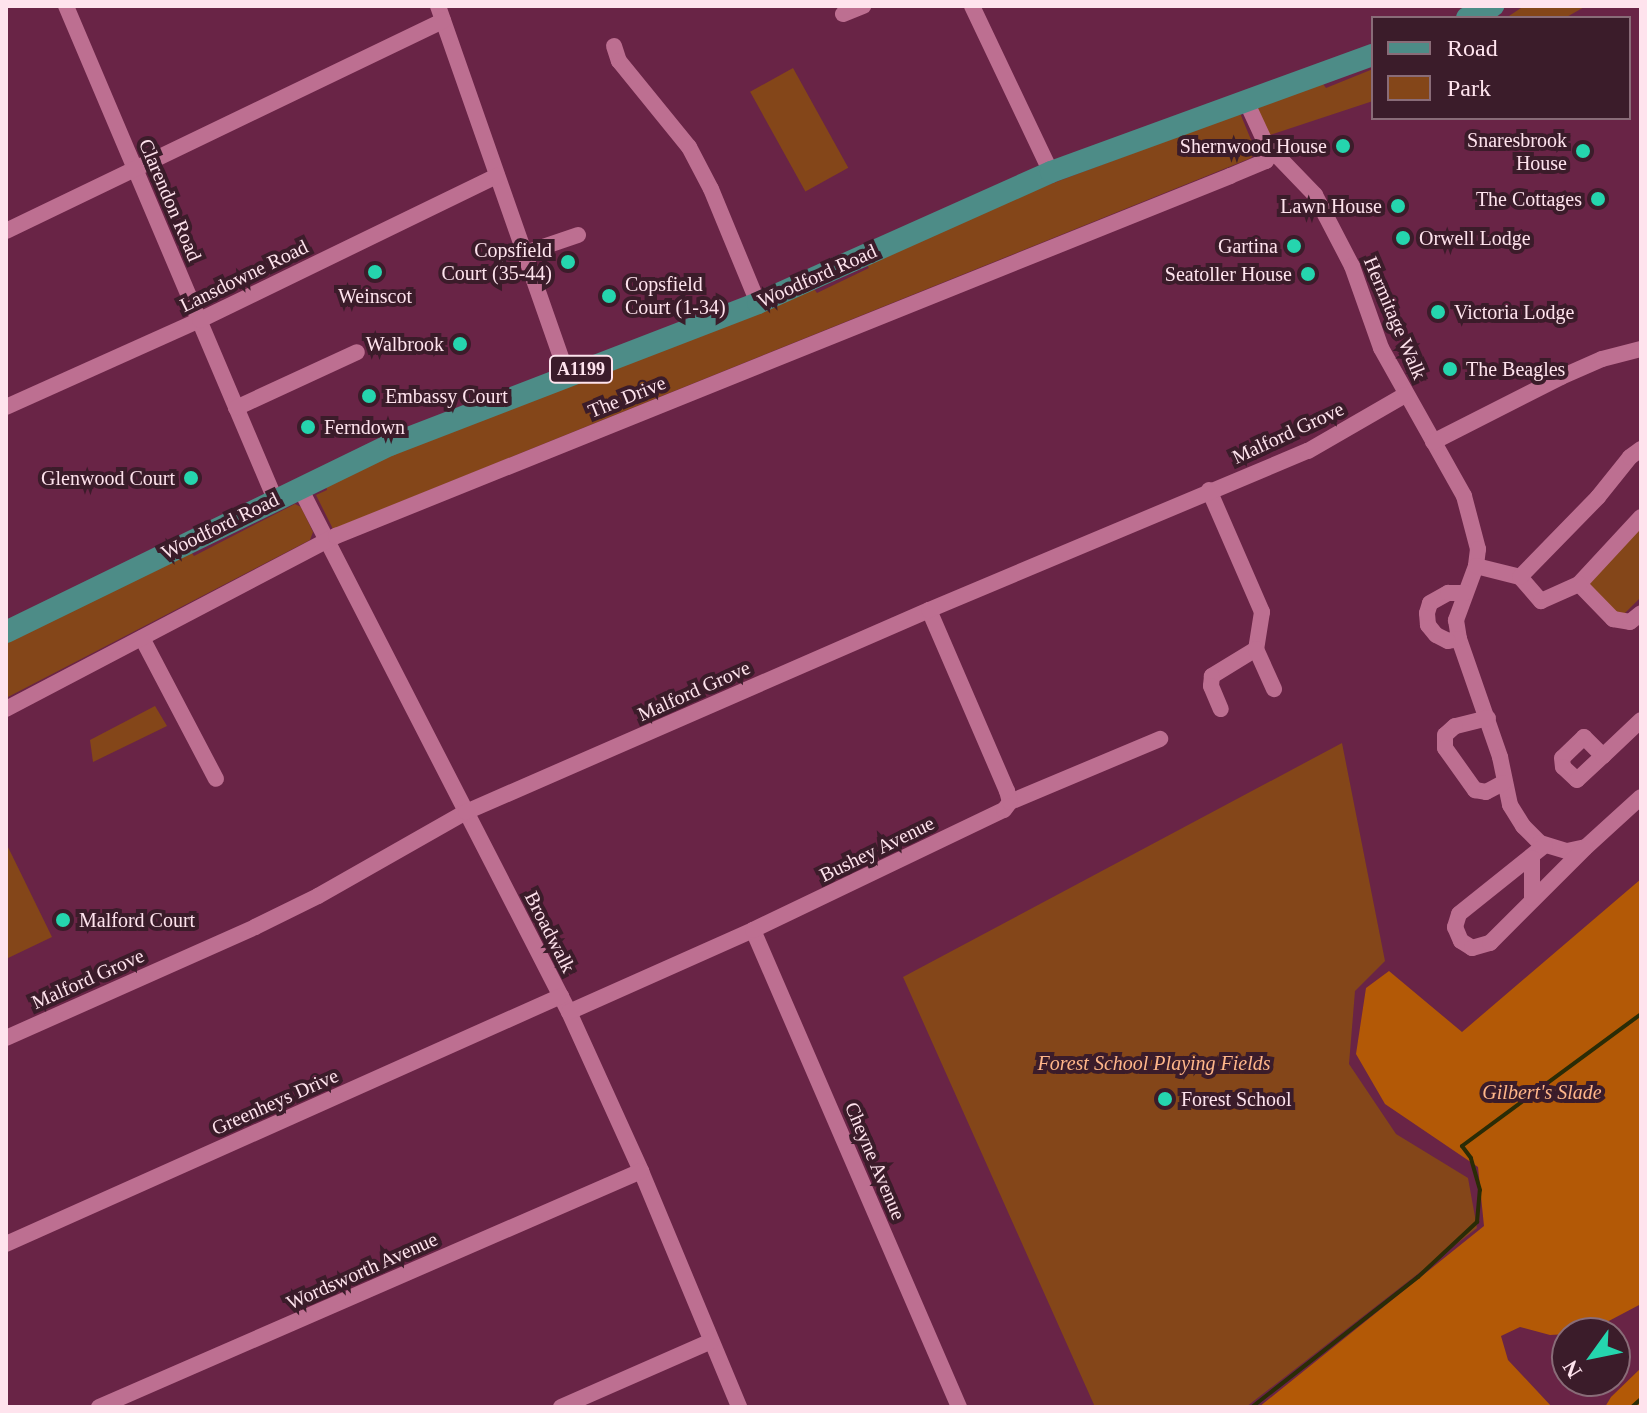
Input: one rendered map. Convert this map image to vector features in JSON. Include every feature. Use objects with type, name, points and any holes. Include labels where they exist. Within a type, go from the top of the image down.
[{"type":"main road","points":[[1471,16],[1493,6]]},
{"type":"main road","name":"Woodford Road","points":[[6,632],[390,445],[567,374],[758,303],[1051,172],[1371,56]]},
{"type":"street","name":"Clarendon Road","points":[[66,6],[275,499]]},
{"type":"street","points":[[843,14],[863,6]]},
{"type":"street","points":[[972,6],[1051,172]]},
{"type":"street","points":[[6,231],[440,14],[567,374]]},
{"type":"street","points":[[614,46],[619,61],[689,147],[721,212],[758,303]]},
{"type":"street","name":"Hermitage Walk","points":[[1246,101],[1256,129],[1315,195],[1338,238],[1381,348],[1464,496],[1478,549],[1476,566],[1456,620],[1459,639],[1500,757],[1503,783],[1523,826],[1545,845]]},
{"type":"street","name":"The Drive","points":[[6,709],[327,541],[1230,176],[1266,161],[1273,149]]},
{"type":"street","name":"Lansdowne Road","points":[[6,407],[200,320],[497,176]]},
{"type":"street","points":[[525,253],[578,235]]},
{"type":"street","points":[[1433,442],[1561,377],[1602,359],[1641,349]]},
{"type":"street","points":[[236,408],[357,352]]},
{"type":"street","name":"Malford Grove","points":[[6,1038],[255,927],[318,896],[466,812],[929,610],[1308,451],[1405,395]]},
{"type":"street","points":[[1520,577],[1598,497],[1630,457],[1641,449]]},
{"type":"street","name":"Broadwalk","points":[[300,488],[569,1012],[641,1171],[739,1407]]},
{"type":"street","points":[[1209,490],[1262,612],[1256,649],[1274,689]]},
{"type":"street","points":[[1476,566],[1520,577],[1541,601],[1579,584],[1641,517]]},
{"type":"street","points":[[1579,584],[1621,623],[1630,622],[1641,613]]},
{"type":"street","points":[[1459,639],[1448,641],[1436,635],[1428,625],[1427,613],[1430,603],[1448,593],[1465,593]]},
{"type":"street","points":[[929,610],[1010,802]]},
{"type":"street","points":[[142,638],[216,779]]},
{"type":"street","points":[[1221,709],[1211,686],[1212,676],[1256,649]]},
{"type":"street","points":[[1488,718],[1455,726],[1445,735],[1445,748],[1475,790],[1486,792],[1503,783]]},
{"type":"street","points":[[1603,756],[1641,720]]},
{"type":"street","name":"Bushey Avenue","points":[[569,1012],[753,930],[1004,810],[1010,802],[1160,739]]},
{"type":"street","points":[[1586,847],[1567,851],[1545,845],[1459,914],[1455,927],[1461,941],[1472,948],[1483,948],[1641,797]]},
{"type":"street","points":[[1532,858],[1532,898]]},
{"type":"street","name":"Cheyne Avenue","points":[[753,930],[959,1407]]},
{"type":"street","name":"Greenheys Drive","points":[[6,1244],[561,996]]},
{"type":"street","name":"Wordsworth Avenue","points":[[99,1407],[641,1171]]},
{"type":"street","points":[[561,1407],[711,1341]]},
{"type":"green space","points":[[1524,6],[1586,6],[1568,16],[1509,16]]},
{"type":"green space","points":[[793,68],[848,168],[805,191],[750,92]]},
{"type":"green space","points":[[1371,70],[1371,102],[1270,135],[1257,110],[1261,105],[1323,84],[1326,88]]},
{"type":"green space","points":[[1240,113],[1256,152],[1251,158],[333,529],[316,495],[327,490],[326,486],[393,454],[814,289],[817,293],[869,268],[867,265],[1008,200]]},
{"type":"green space","points":[[295,504],[301,507],[313,532],[310,540],[6,698],[6,643],[191,552],[194,556]]},
{"type":"green space","points":[[1641,523],[1641,597],[1624,614],[1614,614],[1589,584]]},
{"type":"green space","points":[[155,706],[167,726],[93,762],[90,740]]},
{"type":"green space","name":"Forest School Playing Fields","points":[[1342,743],[1385,961],[1355,991],[1349,1064],[1396,1134],[1468,1178],[1477,1228],[1246,1407],[1095,1407],[903,977]]},
{"type":"green space","points":[[6,843],[52,937],[6,959]]},
{"type":"green space","name":"Gilbert's Slade","points":[[1641,879],[1641,1304],[1616,1317],[1551,1317],[1551,1335],[1520,1327],[1501,1336],[1508,1360],[1552,1407],[1259,1407],[1484,1226],[1478,1167],[1385,1104],[1356,1054],[1366,988],[1389,971],[1462,1032]]},
{"type":"green space","points":[[1641,1368],[1641,1407],[1605,1407],[1611,1397],[1631,1397],[1631,1378]]},
{"type":"waterway","points":[[1252,1407],[1418,1277],[1477,1222],[1480,1190],[1471,1158],[1462,1146],[1641,1014]]},
{"type":"waterway","points":[[1632,1407],[1641,1399]]},
{"type":"place","name":"Shernwood House","points":[[1343,146]]},
{"type":"place","name":"Snaresbrook House","points":[[1583,151]]},
{"type":"place","name":"The Cottages","points":[[1598,199]]},
{"type":"place","name":"Lawn House","points":[[1398,206]]},
{"type":"place","name":"Orwell Lodge","points":[[1403,238]]},
{"type":"place","name":"Gartina","points":[[1294,246]]},
{"type":"place","name":"Copsfield Court (35-44)","points":[[568,262]]},
{"type":"place","name":"Weinscot","points":[[375,272]]},
{"type":"place","name":"Seatoller House","points":[[1308,274]]},
{"type":"place","name":"Copsfield Court (1-34)","points":[[609,296]]},
{"type":"place","name":"Victoria Lodge","points":[[1438,312]]},
{"type":"place","name":"Walbrook","points":[[460,344]]},
{"type":"place","name":"The Beagles","points":[[1450,369]]},
{"type":"place","name":"Embassy Court","points":[[369,396]]},
{"type":"place","name":"Ferndown","points":[[308,427]]},
{"type":"place","name":"Glenwood Court","points":[[191,478]]},
{"type":"place","name":"Malford Court","points":[[63,920]]},
{"type":"place","name":"Forest School","points":[[1165,1099]]}]
